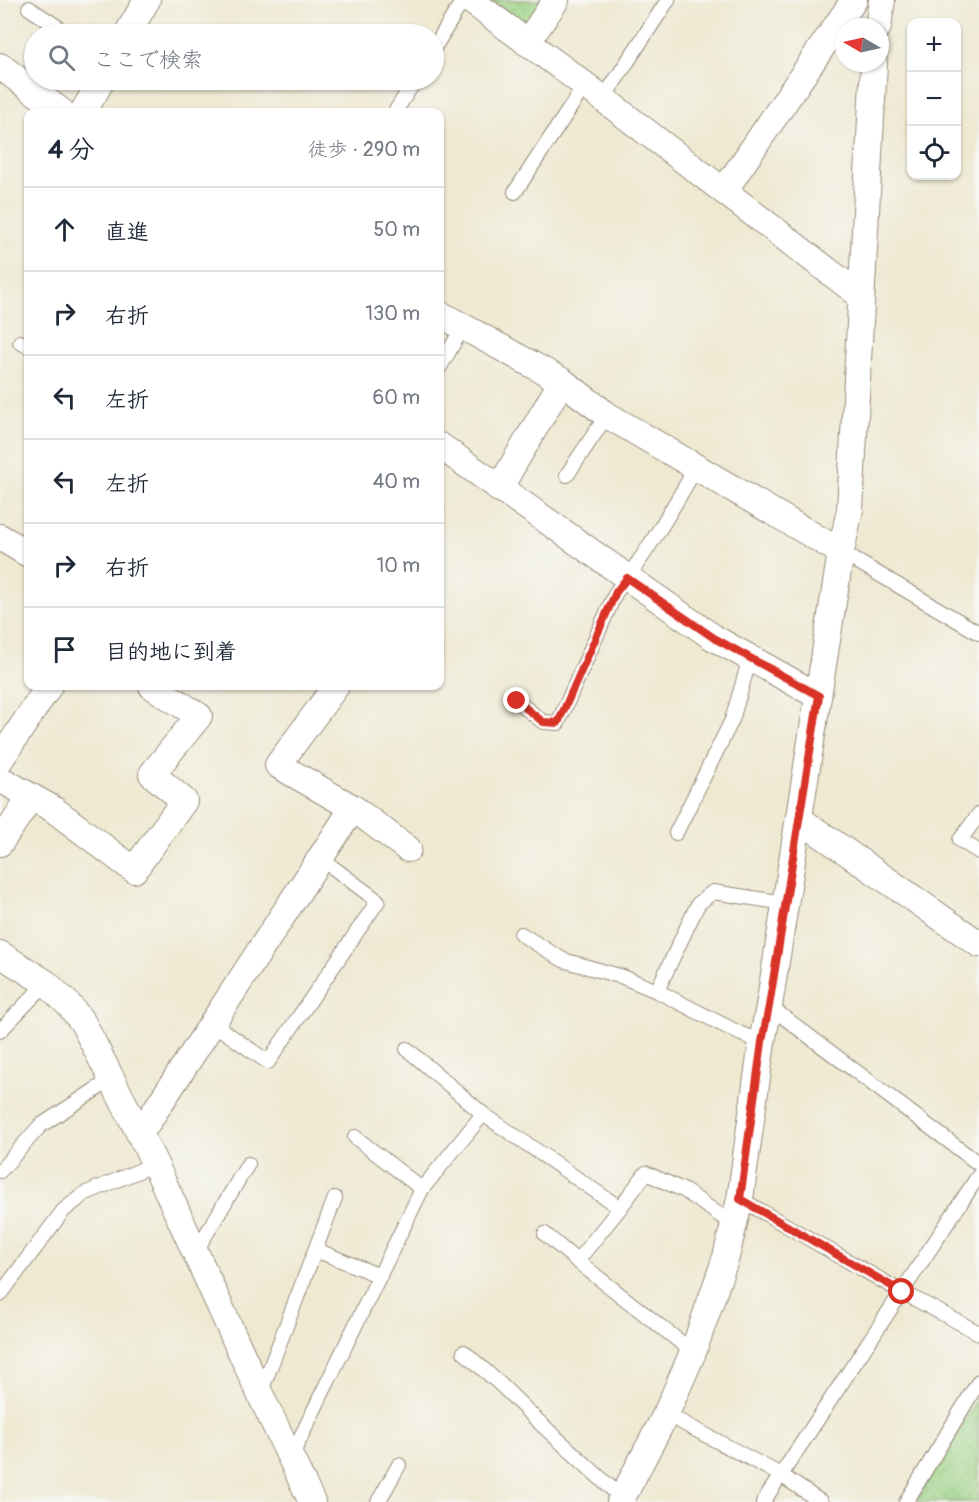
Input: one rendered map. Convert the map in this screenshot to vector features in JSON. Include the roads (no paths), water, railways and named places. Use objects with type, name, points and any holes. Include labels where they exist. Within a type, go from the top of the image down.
[{"type":"street","points":[[133,24],[147,0]]},
{"type":"street","points":[[470,0],[861,296]]},
{"type":"street","points":[[527,43],[556,0]]},
{"type":"street","points":[[724,191],[854,0]]},
{"type":"street","points":[[0,66],[24,84]]},
{"type":"street","points":[[621,1500],[666,1414],[693,1352],[726,1257],[740,1199],[762,1042],[841,552],[850,509],[873,72]]},
{"type":"street","points":[[32,90],[57,108]]},
{"type":"street","points":[[85,108],[96,90]]},
{"type":"street","points":[[444,316],[562,381],[607,415],[841,552]]},
{"type":"street","points":[[499,489],[562,381]]},
{"type":"street","points":[[444,449],[714,638],[819,696]]},
{"type":"street","points":[[2,542],[24,552]]},
{"type":"street","points":[[0,760],[46,690]]},
{"type":"street","points":[[0,779],[53,809],[134,870],[184,801],[152,774],[199,716],[158,690]]},
{"type":"street","points":[[333,690],[278,765],[353,808],[408,849]]},
{"type":"street","points":[[0,843],[31,797]]},
{"type":"street","points":[[140,1134],[353,808]]},
{"type":"street","points":[[799,819],[979,944]]},
{"type":"street","points":[[0,954],[46,982],[83,1023],[155,1164],[312,1502]]},
{"type":"lane","points":[[444,31],[463,0]]},
{"type":"lane","points":[[515,192],[668,0]]},
{"type":"lane","points":[[29,8],[53,24]]},
{"type":"lane","points":[[398,108],[409,90]]},
{"type":"lane","points":[[444,360],[463,327]]},
{"type":"lane","points":[[567,475],[607,415]]},
{"type":"lane","points":[[517,701],[543,722],[558,723],[616,592],[657,534],[696,468]]},
{"type":"lane","points":[[841,552],[979,633]]},
{"type":"lane","points":[[676,833],[732,720],[750,658]]},
{"type":"lane","points":[[979,813],[960,840],[979,852]]},
{"type":"lane","points":[[212,1023],[268,1062],[378,901],[320,858]]},
{"type":"lane","points":[[657,991],[698,904],[713,892],[785,903]]},
{"type":"lane","points":[[521,934],[563,960],[623,977],[657,991],[741,1034],[762,1042]]},
{"type":"lane","points":[[0,1031],[46,982]]},
{"type":"lane","points":[[769,1006],[979,1164]]},
{"type":"lane","points":[[407,1049],[483,1114],[620,1208]]},
{"type":"lane","points":[[0,1171],[40,1126],[112,1079]]},
{"type":"lane","points":[[291,1457],[422,1189],[483,1114]]},
{"type":"lane","points":[[355,1137],[422,1189]]},
{"type":"lane","points":[[0,1295],[63,1211],[84,1194],[155,1164]]},
{"type":"lane","points":[[195,1253],[248,1164]]},
{"type":"lane","points":[[578,1261],[646,1173],[685,1191],[734,1225]]},
{"type":"lane","points":[[763,1502],[979,1175]]},
{"type":"lane","points":[[260,1394],[335,1198]]},
{"type":"lane","points":[[740,1199],[902,1292],[979,1333]]},
{"type":"lane","points":[[545,1234],[693,1352]]},
{"type":"lane","points":[[316,1250],[380,1276]]},
{"type":"lane","points":[[464,1352],[501,1384],[621,1500]]},
{"type":"lane","points":[[906,1502],[979,1381]]},
{"type":"lane","points":[[666,1414],[781,1475],[821,1502]]},
{"type":"lane","points":[[378,1502],[399,1465]]}]
